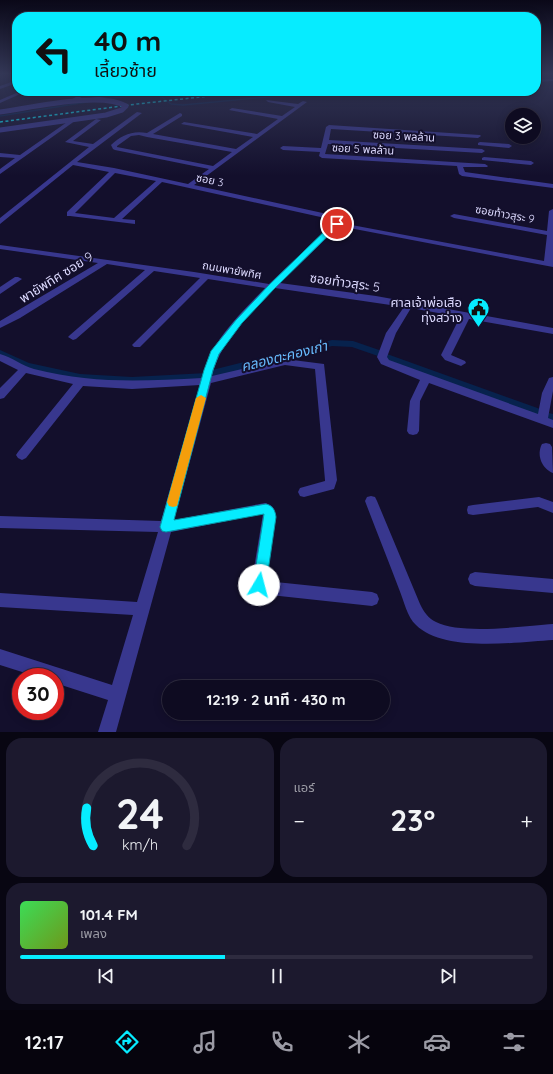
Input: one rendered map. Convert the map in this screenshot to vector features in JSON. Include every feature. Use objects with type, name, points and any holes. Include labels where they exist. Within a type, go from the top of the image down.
[{"type":"street","points":[[0,111],[20,108]]},
{"type":"street","points":[[0,111],[23,108]]},
{"type":"street","points":[[0,130],[106,114],[124,108]]},
{"type":"street","points":[[188,186],[296,108]]},
{"type":"street","points":[[232,110],[282,118]]},
{"type":"street","points":[[0,222],[72,163],[138,113]]},
{"type":"street","points":[[147,135],[180,115]]},
{"type":"street","points":[[94,146],[68,142],[98,120]]},
{"type":"street","points":[[0,172],[70,122]]},
{"type":"street","points":[[184,124],[257,136]]},
{"type":"street","name":"ซอย 5 พลล้าน","points":[[478,136],[329,128],[325,138],[322,156],[485,166]]},
{"type":"street","points":[[477,129],[488,177]]},
{"type":"street","points":[[214,168],[115,148],[114,145],[129,135],[139,133],[237,151]]},
{"type":"street","name":"ซอย 3 พลล้าน","points":[[325,138],[482,150]]},
{"type":"street","points":[[480,144],[509,146]]},
{"type":"street","points":[[283,148],[323,150]]},
{"type":"street","points":[[0,155],[20,157]]},
{"type":"street","points":[[484,159],[531,163]]},
{"type":"street","name":"ซอย 3","points":[[72,163],[114,170],[338,219],[337,224]]},
{"type":"street","points":[[460,165],[462,174],[553,186]]},
{"type":"street","points":[[114,170],[70,214],[132,222]]},
{"type":"street","points":[[116,220],[161,180]]},
{"type":"street","points":[[337,224],[551,264],[553,211]]},
{"type":"street","name":"ซอยท้าวสุระ 9","points":[[454,216],[552,234]]},
{"type":"street","name":"ถนนพายัพทิศ","points":[[0,247],[273,286],[337,224]]},
{"type":"street","name":"พายัพทิศ ซอย 9","points":[[0,324],[17,316],[105,262]]},
{"type":"street","points":[[73,337],[151,269]]},
{"type":"street","points":[[137,345],[198,286],[206,276]]},
{"type":"street","points":[[0,291],[18,279]]},
{"type":"street","points":[[107,732],[214,353],[239,321],[273,286]]},
{"type":"street","name":"ซอยท้าวสุระ 5","points":[[273,286],[409,305],[553,331]]},
{"type":"street","points":[[409,305],[391,334],[382,357],[385,362],[553,424]]},
{"type":"street","points":[[460,363],[448,358],[446,352],[466,315]]},
{"type":"street","points":[[0,357],[29,371],[80,382],[132,385],[206,381],[285,362],[300,365],[320,366],[331,480],[330,485],[304,492]]},
{"type":"street","points":[[0,394],[24,369]]},
{"type":"street","points":[[413,431],[415,401],[426,378]]},
{"type":"street","points":[[542,420],[547,393],[553,380]]},
{"type":"street","points":[[22,454],[80,382]]},
{"type":"street","points":[[546,447],[547,463],[553,468]]},
{"type":"street","points":[[371,501],[414,608],[419,617],[426,624],[454,634],[477,637],[553,632]]},
{"type":"street","points":[[473,510],[540,502],[553,508]]},
{"type":"street","points":[[0,522],[166,527],[266,508],[269,511],[270,517],[259,580],[261,587],[372,599]]},
{"type":"street","points":[[475,579],[553,586]]},
{"type":"street","points":[[0,600],[142,609]]},
{"type":"street","points":[[0,657],[118,696]]},
{"type":"waterway","points":[[0,116],[49,108]]},
{"type":"waterway","name":"คลองตะคองเก่า","points":[[212,374],[332,343],[353,344],[378,353]]},
{"type":"waterway","name":"คลองตะคองเก่า","points":[[0,353],[26,366],[80,378],[132,381],[204,376]]},
{"type":"waterway","name":"คลองตะคองเก่า","points":[[387,357],[539,413]]},
{"type":"waterway","name":"คลองตะคองเก่า","points":[[547,416],[553,418]]},
{"type":"railway","points":[[0,122],[105,108]]},
{"type":"slow traffic","points":[[173,502],[201,398]]},
{"type":"place","name":"ศาลเจ้าพ่อเสือ ทุ่งสว่าง","points":[[478,328]]},
{"type":"route","points":[[259,585],[270,517],[268,509],[263,508],[166,527],[188,442],[214,353],[239,321],[320,239],[337,224]]}]
